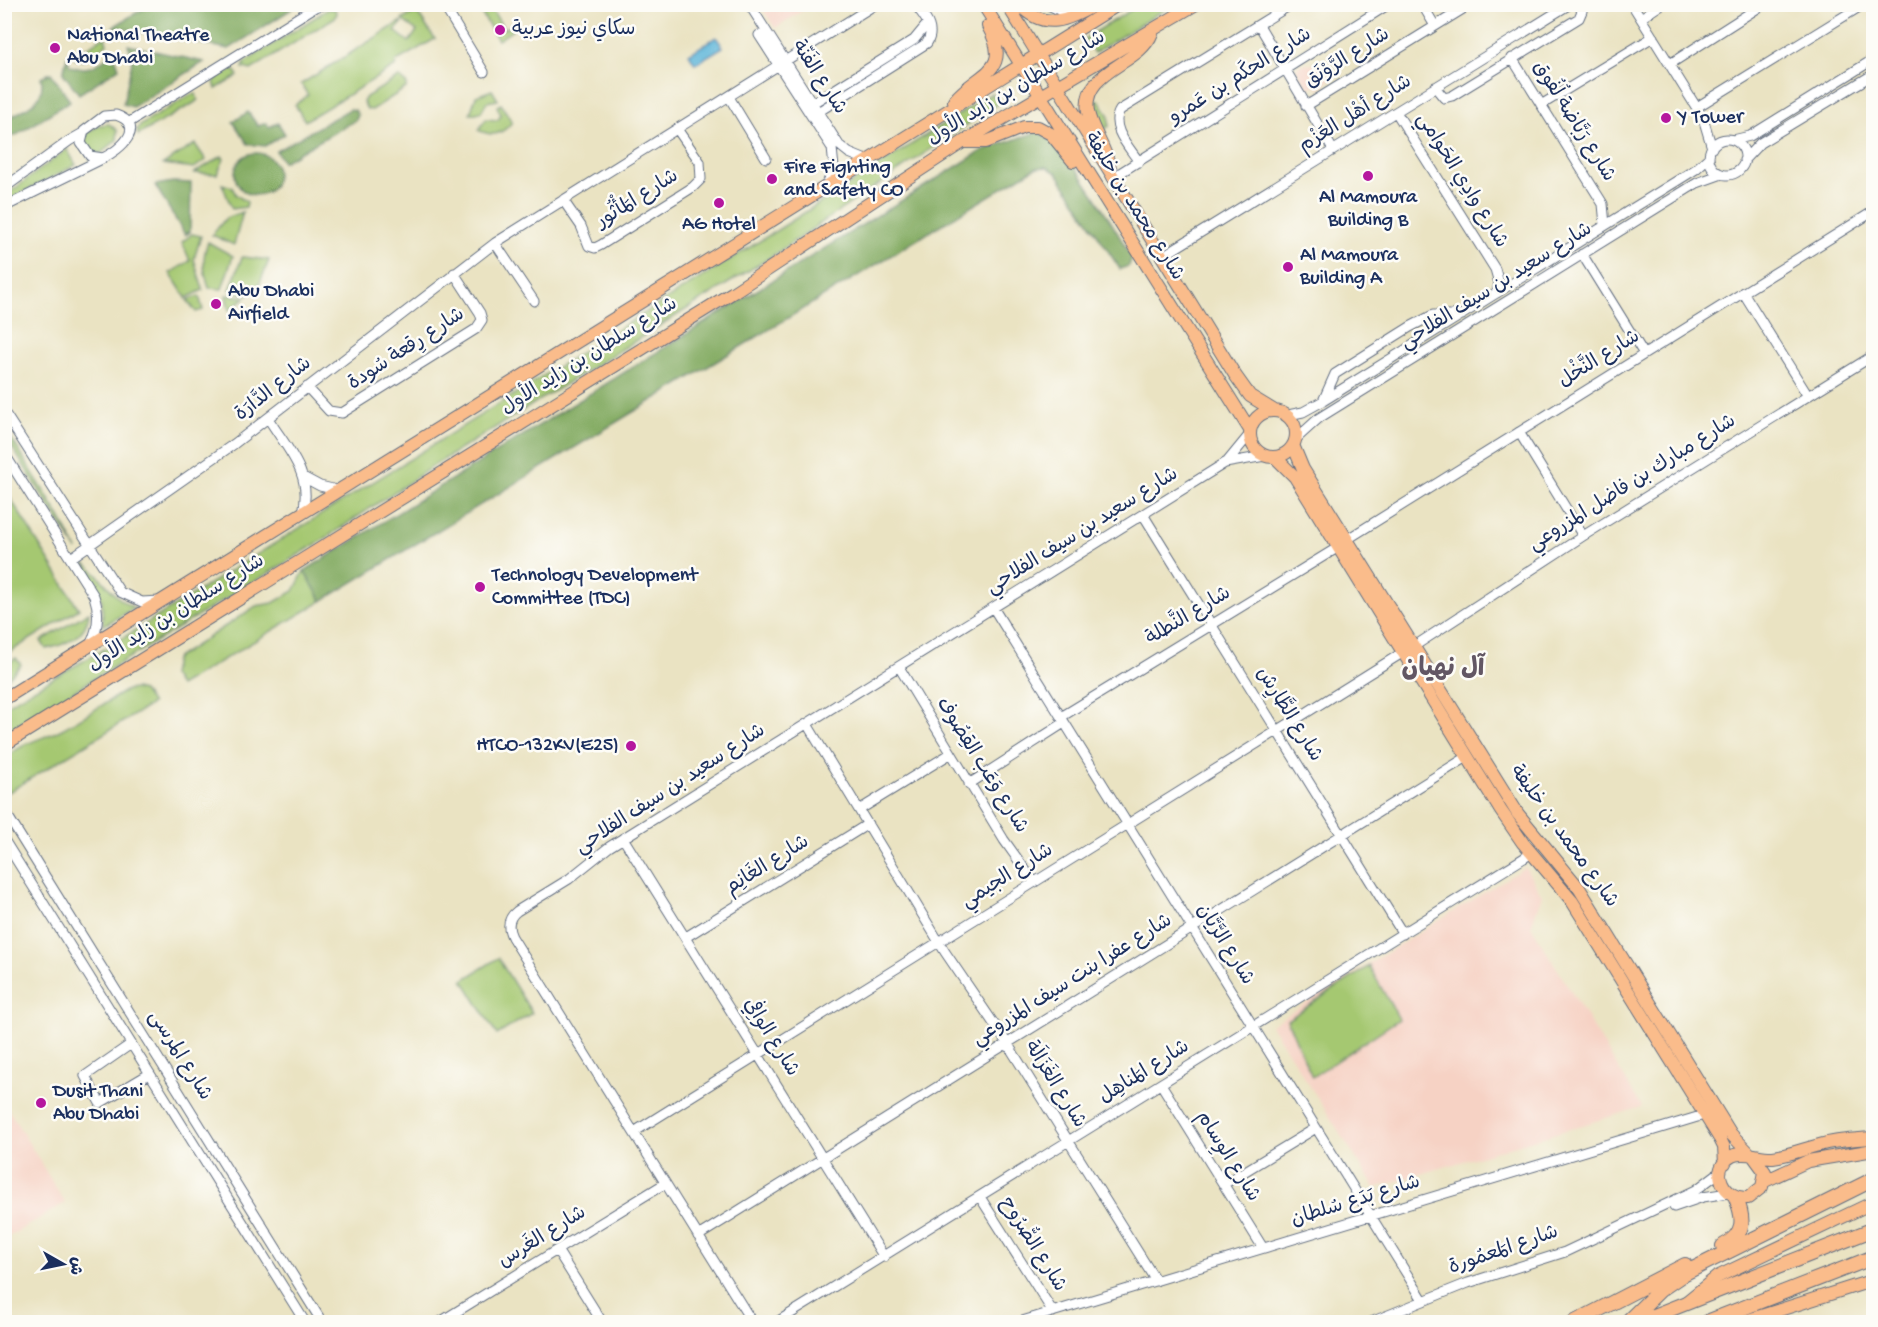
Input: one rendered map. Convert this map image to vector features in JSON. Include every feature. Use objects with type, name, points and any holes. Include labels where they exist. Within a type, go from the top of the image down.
[{"type":"highway","points":[[1627,1323],[1654,1295],[1685,1273],[1874,1179]]},
{"type":"highway","points":[[1575,1323],[1640,1286],[1732,1241],[1739,1233],[1743,1222],[1732,1195]]},
{"type":"highway","points":[[1638,1323],[1874,1229]]},
{"type":"highway","points":[[1707,1323],[1874,1257]]},
{"type":"main road","points":[[948,111],[957,97],[991,70],[998,56],[996,43],[976,4]]},
{"type":"main road","name":"شارع محمد بن خليفة","points":[[983,4],[1250,432]]},
{"type":"main road","name":"شارع محمد بن خليفة","points":[[1007,4],[1244,389],[1257,402],[1273,410]]},
{"type":"main road","points":[[1019,4],[1039,19],[1058,21],[1071,19],[1096,4]]},
{"type":"main road","name":"شارع سلطان بن زايد الأول","points":[[4,699],[1119,4]]},
{"type":"main road","name":"شارع سلطان بن زايد الأول","points":[[4,745],[732,293],[963,142],[1196,4]]},
{"type":"main road","points":[[1003,36],[1010,39],[1017,36],[1020,26]]},
{"type":"main road","points":[[1112,178],[1107,155],[1089,116],[1088,98],[1095,83],[1140,51],[1152,32]]},
{"type":"main road","points":[[963,142],[986,142],[1024,127],[1038,127],[1051,134],[1083,174],[1098,187]]},
{"type":"main road","points":[[1273,410],[1288,415],[1293,422],[1295,442],[1286,453],[1270,456],[1254,447],[1250,432],[1256,418],[1273,410]]},
{"type":"main road","name":"شارع محمد بن خليفة","points":[[1295,442],[1303,469],[1342,544]]},
{"type":"main road","name":"شارع محمد بن خليفة","points":[[1270,456],[1294,477],[1342,544],[1408,650],[1518,814],[1578,888],[1731,1134],[1752,1156]]},
{"type":"main road","name":"شارع محمد بن خليفة","points":[[1408,650],[1467,757],[1508,822],[1572,901],[1724,1147],[1723,1167]]},
{"type":"main road","points":[[1874,1138],[1830,1142],[1776,1156],[1732,1156],[1723,1167],[1722,1186],[1732,1195],[1754,1196],[1765,1181],[1808,1161],[1874,1150]]},
{"type":"main road","points":[[1752,1156],[1761,1163],[1765,1181]]},
{"type":"main road","points":[[1683,1305],[1717,1276],[1874,1203]]},
{"type":"main road","points":[[1742,1323],[1874,1280]]},
{"type":"street","points":[[128,123],[315,6],[327,4]]},
{"type":"street","points":[[443,4],[484,72]]},
{"type":"street","name":"شارع الفَنّة","points":[[749,4],[832,148],[834,168],[826,186]]},
{"type":"street","name":"شارع الدَّارَة","points":[[70,558],[268,418],[495,243],[876,4]]},
{"type":"street","points":[[818,112],[925,45],[931,37],[928,23],[915,4]]},
{"type":"street","points":[[1046,4],[1056,10],[1066,10],[1078,4]]},
{"type":"street","points":[[1139,162],[1117,127],[1116,118],[1120,110],[1292,4]]},
{"type":"street","name":"شارع الحكَم بن عَمرو","points":[[1112,178],[1389,4]]},
{"type":"street","points":[[1422,4],[1435,26]]},
{"type":"street","name":"شارع الرَّوْنَق","points":[[1306,106],[1471,4]]},
{"type":"street","name":"شارع أهْل العَزْم","points":[[1161,257],[1570,4]]},
{"type":"street","points":[[1435,87],[1442,96],[1450,98],[1579,18],[1582,10],[1580,4]]},
{"type":"street","points":[[1632,4],[1703,118],[1713,168],[1722,174],[1736,172],[1760,143],[1874,74]]},
{"type":"street","points":[[1641,18],[1662,4]]},
{"type":"street","points":[[1670,64],[1764,4]]},
{"type":"street","points":[[1697,107],[1864,4]]},
{"type":"street","points":[[813,103],[914,40],[928,23]]},
{"type":"street","points":[[1259,25],[1333,150]]},
{"type":"street","name":"شارع الفَنّة","points":[[759,35],[813,103],[843,150],[866,160]]},
{"type":"street","points":[[1541,105],[1653,37]]},
{"type":"street","name":"شارع رَبَّاضة لُفُوق","points":[[1512,58],[1603,204],[1621,215]]},
{"type":"street","points":[[1711,152],[1717,142],[1750,136],[1874,59]]},
{"type":"street","points":[[729,97],[766,158]]},
{"type":"street","name":"شارع وادِي الحَوامي","points":[[1396,112],[1495,269],[1499,284],[1497,293]]},
{"type":"street","points":[[4,207],[103,158],[127,141],[130,132],[128,123],[119,116],[110,115],[86,128],[83,134],[81,143],[84,151],[90,156],[103,158]]},
{"type":"street","points":[[1703,118],[1742,148],[1744,160]]},
{"type":"street","name":"شارع المَأْثُور","points":[[563,200],[581,226],[589,246],[595,248],[601,245],[693,187],[701,179],[700,162],[677,129]]},
{"type":"street","points":[[4,188],[69,141],[83,134]]},
{"type":"street","name":"شارع سعيد بن سيف الفلاحي","points":[[1288,415],[1303,412],[1323,401],[1462,315],[1695,170],[1711,152]]},
{"type":"street","name":"شارع سعيد بن سيف الفلاحي","points":[[1295,442],[1319,418],[1703,179],[1722,174]]},
{"type":"street","name":"شارع رَبَّاضة لُفُوق","points":[[1603,204],[1605,225]]},
{"type":"street","name":"شارع النَّخْل","points":[[1342,544],[1874,211]]},
{"type":"street","points":[[495,243],[534,301]]},
{"type":"street","points":[[1582,254],[1644,354]]},
{"type":"street","name":"شارع وادِي الحَوامي","points":[[1495,269],[1507,278],[1516,281]]},
{"type":"street","name":"شارع رِقعة سُودة","points":[[307,387],[329,411],[342,413],[476,329],[481,323],[480,313],[454,273]]},
{"type":"street","points":[[1743,292],[1808,396]]},
{"type":"street","name":"شارع سعيد بن سيف الفلاحي","points":[[1323,401],[1335,374],[1410,327],[1433,315],[1462,315]]},
{"type":"street","name":"شارع مبارك بن فاضل المزروعي","points":[[1408,650],[1583,536],[1874,355]]},
{"type":"street","points":[[4,412],[120,592],[142,602],[160,602]]},
{"type":"street","points":[[268,418],[305,478],[307,495],[303,512]]},
{"type":"street","name":"شارع سعيد بن سيف الفلاحي","points":[[752,1323],[512,937],[508,924],[517,911],[569,879],[623,838],[1144,516],[1225,463],[1250,432]]},
{"type":"street","points":[[1518,432],[1583,536]]},
{"type":"street","points":[[4,453],[97,604],[98,626],[89,646]]},
{"type":"street","name":"شارع سعيد بن سيف الفلاحي","points":[[1225,463],[1270,456]]},
{"type":"street","points":[[305,478],[321,486],[337,490]]},
{"type":"street","name":"شارع الطَّارِش","points":[[1144,516],[1403,933]]},
{"type":"street","name":"شارع النَّطلة","points":[[969,784],[1210,624],[1342,544]]},
{"type":"street","name":"شارع الرَّيَّان","points":[[994,609],[1423,1300]]},
{"type":"street","name":"شارع الجيمي","points":[[634,1132],[1408,650]]},
{"type":"street","name":"شارع وَعَب القِصُوف","points":[[899,667],[950,754],[1034,882]]},
{"type":"street","name":"شارع الغَزَالَة","points":[[807,724],[939,941],[1007,1043],[1156,1281]]},
{"type":"street","points":[[859,810],[950,754]]},
{"type":"street","name":"شارع عفرا بنت سيف المزروعي","points":[[698,1236],[1467,757]]},
{"type":"street","name":"شارع المرسى","points":[[4,810],[322,1323]]},
{"type":"street","name":"شارع الغَانِم","points":[[686,937],[868,824]]},
{"type":"street","name":"شارع الوافِي","points":[[623,838],[884,1257]]},
{"type":"street","name":"شارع المرسى","points":[[4,840],[76,952],[149,1074],[305,1323]]},
{"type":"street","points":[[17,859],[30,852]]},
{"type":"street","name":"شارع المَناهِل","points":[[777,1323],[1532,853]]},
{"type":"street","points":[[76,952],[88,945]]},
{"type":"street","points":[[100,994],[114,986]]},
{"type":"street","points":[[131,1044],[85,1076],[100,1103],[149,1074]]},
{"type":"street","name":"شارع الوِسام","points":[[1161,1084],[1263,1248]]},
{"type":"street","name":"شارع بَدَع سُلطان","points":[[1019,1323],[1704,1115]]},
{"type":"street","points":[[1224,1184],[1316,1128]]},
{"type":"street","points":[[205,1163],[212,1165],[230,1194],[241,1189]]},
{"type":"street","name":"شارع المَعمُورة","points":[[1371,1323],[1423,1300],[1565,1252],[1702,1187],[1723,1167]]},
{"type":"street","name":"شارع الغَرس","points":[[440,1323],[453,1319],[557,1250],[664,1184]]},
{"type":"street","name":"شارع المَعمُورة","points":[[1649,1214],[1703,1197],[1732,1195]]},
{"type":"street","name":"شارع الصُّرُوح","points":[[980,1197],[1053,1312]]},
{"type":"street","points":[[557,1250],[603,1323]]},
{"type":"shaded area","points":[[760,5],[812,5],[775,28]]},
{"type":"shaded area","points":[[1303,64],[1328,64],[1335,74],[1318,90],[1315,85],[1309,89],[1296,68]]},
{"type":"shaded area","points":[[1525,867],[1542,895],[1531,926],[1642,1107],[1375,1188],[1271,1025]]},
{"type":"shaded area","points":[[4,1102],[65,1203],[5,1239],[4,1239]]},
{"type":"green space","points":[[151,4],[298,5],[229,49],[113,27]]},
{"type":"green space","points":[[476,5],[489,5],[504,29],[511,26],[513,30],[498,40]]},
{"type":"green space","points":[[1139,5],[1172,5],[1094,53],[1084,39]]},
{"type":"green space","points":[[328,9],[335,9],[337,14],[334,18],[251,70],[243,68],[245,62]]},
{"type":"green space","points":[[416,11],[435,39],[395,62],[396,66],[305,121],[295,105],[308,95],[301,84],[400,22],[402,23],[395,31],[409,42],[417,31],[402,20]]},
{"type":"green space","points":[[105,36],[107,44],[83,61],[75,58],[77,49],[87,48]]},
{"type":"green space","points":[[128,45],[204,62],[133,107],[123,104],[133,57]]},
{"type":"green space","points":[[108,56],[116,59],[119,68],[79,94],[63,73],[67,57],[70,66],[86,68],[99,63]]},
{"type":"green space","points":[[234,69],[238,76],[216,89],[214,82],[219,76]]},
{"type":"green space","points":[[51,73],[70,101],[15,136],[7,136],[5,120],[37,99],[42,86],[41,77]]},
{"type":"green space","points":[[399,77],[407,84],[406,88],[372,110],[367,109],[363,102],[366,97]]},
{"type":"green space","points":[[492,90],[498,100],[487,102],[481,112],[470,114],[476,96]]},
{"type":"green space","points":[[992,93],[999,103],[766,260],[438,463],[321,541],[5,733],[5,707],[11,702],[115,643],[779,229]]},
{"type":"green space","points":[[196,94],[198,100],[194,103],[138,135],[137,130],[141,125],[190,95]]},
{"type":"green space","points":[[1099,100],[1109,116],[1109,126],[1102,131],[1091,103]]},
{"type":"green space","points":[[501,104],[512,122],[501,132],[493,134],[478,130],[486,119],[498,120],[501,115],[497,106]]},
{"type":"green space","points":[[350,109],[355,110],[358,115],[356,120],[283,162],[276,151]]},
{"type":"green space","points":[[248,112],[258,126],[266,123],[269,127],[278,123],[285,134],[265,146],[248,144],[233,122]]},
{"type":"green space","points":[[109,124],[117,130],[117,140],[100,154],[84,150],[86,133],[100,125]]},
{"type":"green space","points":[[1037,132],[1049,139],[1076,168],[1132,257],[1129,266],[1120,269],[1057,173],[1047,167],[1035,168],[322,601],[304,571],[983,150]]},
{"type":"green space","points":[[195,144],[206,160],[194,168],[163,164]]},
{"type":"green space","points":[[67,149],[76,165],[5,202],[5,196]]},
{"type":"green space","points":[[256,153],[271,159],[277,174],[271,189],[256,195],[241,189],[235,174],[241,159]]},
{"type":"green space","points":[[222,156],[224,159],[217,174],[194,173]]},
{"type":"green space","points":[[173,182],[191,183],[190,232],[185,235],[155,185]]},
{"type":"green space","points":[[222,184],[232,187],[236,195],[247,202],[246,207],[232,209]]},
{"type":"green space","points":[[243,212],[234,245],[212,235],[226,218]]},
{"type":"green space","points":[[192,234],[201,236],[194,259],[203,290],[186,298],[170,273],[190,261],[182,242]]},
{"type":"green space","points":[[208,242],[233,256],[222,289],[209,288],[207,282],[204,260]]},
{"type":"green space","points":[[242,257],[269,260],[260,283],[249,295],[230,290]]},
{"type":"green space","points":[[226,295],[246,297],[229,310]]},
{"type":"green space","points":[[199,296],[203,310],[196,312],[187,300]]},
{"type":"green space","points":[[5,428],[60,517],[77,550],[5,436]]},
{"type":"green space","points":[[4,488],[79,609],[5,655],[4,655]]},
{"type":"green space","points":[[84,563],[120,599],[134,608],[103,626],[102,601]]},
{"type":"green space","points":[[304,571],[322,601],[179,686],[172,675],[175,659],[256,606],[273,603],[294,591]]},
{"type":"green space","points":[[89,612],[85,627],[75,638],[46,649],[41,641]]},
{"type":"green space","points":[[16,658],[21,665],[5,681],[5,665]]},
{"type":"green space","points":[[127,690],[143,691],[152,704],[7,793],[5,759],[11,754],[25,745],[62,729]]},
{"type":"green space","points":[[498,958],[532,1013],[497,1035],[463,980]]},
{"type":"green space","points":[[1369,966],[1399,1019],[1312,1077],[1287,1020]]},
{"type":"water","points":[[716,37],[723,47],[695,64],[689,54]]},
{"type":"place","name":"سكاي نيوز عربية","points":[[500,30]]},
{"type":"place","name":"National Theatre Abu Dhabi","points":[[55,48]]},
{"type":"place","name":"Y Tower","points":[[1666,118]]},
{"type":"place","name":"Al Mamoura Building B","points":[[1368,176]]},
{"type":"place","name":"Fire Fighting and Safety CO","points":[[772,179]]},
{"type":"place","name":"AG Hotel","points":[[719,203]]},
{"type":"place","name":"Al Mamoura Building A","points":[[1288,267]]},
{"type":"place","name":"Abu Dhabi Airfield","points":[[216,304]]},
{"type":"place","name":"Technology Development Committee (TDC)","points":[[480,587]]},
{"type":"place","name":"HTCO-132KV(E25)","points":[[631,746]]},
{"type":"place","name":"Dusit Thani Abu Dhabi","points":[[41,1103]]},
{"type":"district","name":"آل نهيان","points":[[1443,670]]}]
